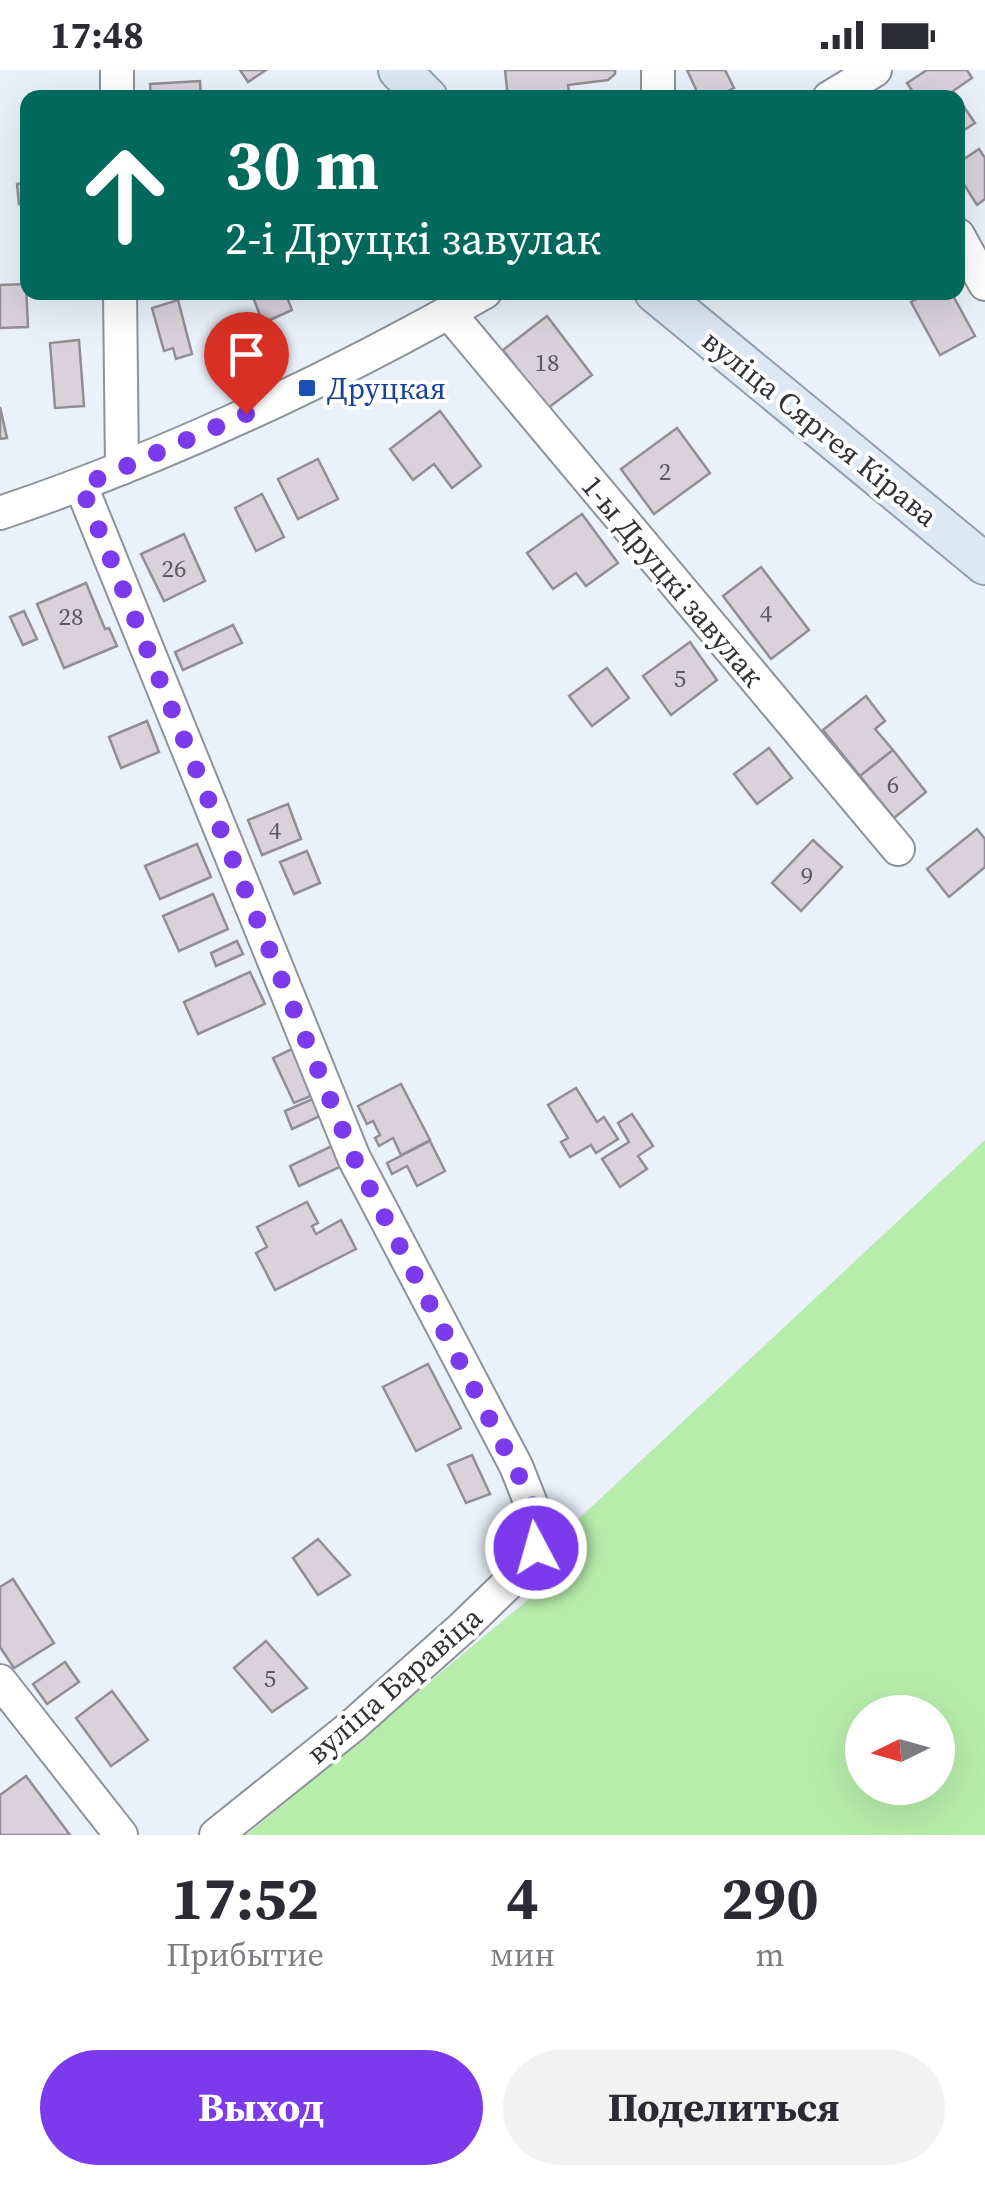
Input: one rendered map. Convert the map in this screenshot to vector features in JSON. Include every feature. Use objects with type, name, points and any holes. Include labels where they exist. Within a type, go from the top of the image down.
[{"type":"main road","points":[[399,70],[419,90]]},
{"type":"main road","name":"вуліца Сяргея Кірава","points":[[665,300],[985,564]]},
{"type":"street","points":[[850,90],[874,81]]},
{"type":"street","points":[[965,248],[985,284]]},
{"type":"street","points":[[120,300],[122,468]]},
{"type":"street","points":[[0,513],[81,486],[308,388],[471,300]]},
{"type":"street","name":"1-ы Друцкі завулак","points":[[449,313],[898,849]]},
{"type":"street","name":"вуліца Баравіца","points":[[81,486],[354,1158],[486,1406],[541,1529],[536,1548],[523,1569],[352,1726],[216,1835]]},
{"type":"street","points":[[0,1681],[121,1835]]},
{"type":"green space","points":[[985,1140],[985,1835],[246,1835],[535,1594],[568,1551],[574,1523]]},
{"type":"building","points":[[240,70],[266,70],[248,82]]},
{"type":"building","points":[[505,70],[615,70],[608,80],[568,85],[569,90],[507,90]]},
{"type":"building","points":[[687,70],[725,70],[734,88],[730,90],[696,90]]},
{"type":"building","points":[[927,70],[967,70],[972,78],[954,90],[912,90],[907,83]]},
{"type":"building","points":[[200,81],[201,90],[150,90],[150,84]]},
{"type":"building","points":[[965,108],[975,123],[965,129]]},
{"type":"building","points":[[979,149],[985,158],[985,199],[977,205],[965,186],[965,158]]},
{"type":"building","points":[[20,284],[20,300],[27,300],[28,327],[0,328],[0,285]]},
{"type":"building","points":[[178,300],[192,354],[176,359],[173,348],[164,351],[152,308]]},
{"type":"building","points":[[254,300],[288,300],[292,310],[263,323]]},
{"type":"building","points":[[955,300],[975,336],[940,355],[911,302]]},
{"type":"building","points":[[547,316],[592,375],[548,408],[503,350]]},
{"type":"building","points":[[79,340],[84,406],[55,408],[50,343]]},
{"type":"building","points":[[0,407],[7,438],[0,439]]},
{"type":"building","points":[[440,411],[481,466],[452,488],[434,464],[413,480],[390,449]]},
{"type":"building","points":[[677,428],[710,473],[654,514],[621,469]]},
{"type":"building","points":[[318,459],[338,499],[298,519],[278,479]]},
{"type":"building","points":[[262,494],[284,537],[256,551],[235,508]]},
{"type":"building","points":[[582,514],[618,563],[586,586],[576,573],[553,589],[527,553]]},
{"type":"building","points":[[184,534],[205,581],[164,601],[141,554]]},
{"type":"building","points":[[761,567],[809,630],[771,659],[723,596]]},
{"type":"building","points":[[86,583],[105,629],[109,628],[117,646],[64,668],[37,604]]},
{"type":"building","points":[[24,611],[37,639],[23,645],[10,617]]},
{"type":"building","points":[[233,625],[242,643],[183,670],[175,652]]},
{"type":"building","points":[[690,642],[717,680],[671,715],[643,676]]},
{"type":"building","points":[[607,668],[629,698],[592,726],[569,696]]},
{"type":"building","points":[[866,696],[885,721],[875,729],[893,750],[860,776],[823,730]]},
{"type":"building","points":[[147,721],[159,752],[121,768],[109,737]]},
{"type":"building","points":[[769,748],[792,778],[757,804],[734,774]]},
{"type":"building","points":[[893,750],[926,792],[894,818],[860,776]]},
{"type":"building","points":[[288,804],[301,839],[262,855],[248,820]]},
{"type":"building","points":[[977,829],[985,839],[985,867],[949,897],[927,869]]},
{"type":"building","points":[[813,840],[842,867],[801,911],[772,883]]},
{"type":"building","points":[[197,844],[211,877],[160,899],[145,866]]},
{"type":"building","points":[[307,851],[320,883],[294,894],[280,862]]},
{"type":"building","points":[[213,894],[228,929],[179,951],[163,916]]},
{"type":"building","points":[[237,941],[243,954],[216,966],[211,953]]},
{"type":"building","points":[[250,972],[265,1004],[198,1034],[184,1002]]},
{"type":"building","points":[[292,1049],[313,1095],[294,1103],[273,1058]]},
{"type":"building","points":[[401,1084],[430,1140],[401,1155],[393,1138],[379,1146],[375,1138],[380,1135],[373,1121],[367,1124],[358,1106]]},
{"type":"building","points":[[576,1088],[597,1122],[604,1117],[618,1139],[596,1153],[591,1145],[570,1157],[561,1142],[568,1138],[548,1105]]},
{"type":"building","points":[[315,1098],[322,1115],[292,1129],[285,1111]]},
{"type":"building","points":[[632,1114],[653,1146],[638,1156],[647,1169],[620,1187],[602,1159],[629,1142],[618,1123]]},
{"type":"building","points":[[430,1141],[445,1171],[417,1186],[407,1166],[392,1174],[387,1163]]},
{"type":"building","points":[[336,1144],[346,1164],[299,1186],[290,1166]]},
{"type":"building","points":[[307,1202],[318,1223],[312,1226],[316,1234],[341,1220],[356,1249],[275,1290],[256,1253],[267,1247],[257,1227]]},
{"type":"building","points":[[428,1364],[461,1428],[416,1451],[383,1387]]},
{"type":"building","points":[[472,1455],[490,1494],[466,1503],[448,1465]]},
{"type":"building","points":[[318,1539],[350,1575],[318,1595],[293,1558]]},
{"type":"building","points":[[13,1579],[54,1643],[14,1668],[0,1647],[0,1587]]},
{"type":"building","points":[[266,1641],[307,1688],[272,1712],[234,1668]]},
{"type":"building","points":[[65,1662],[79,1682],[47,1704],[33,1684]]},
{"type":"building","points":[[112,1691],[148,1740],[111,1766],[76,1718]]},
{"type":"building","points":[[26,1776],[70,1835],[0,1835],[0,1795]]},
{"type":"place","name":"Друцкая","points":[[307,388]]},
{"type":"route","points":[[246,414],[81,486],[354,1158],[530,1497],[541,1529],[536,1548]]}]
